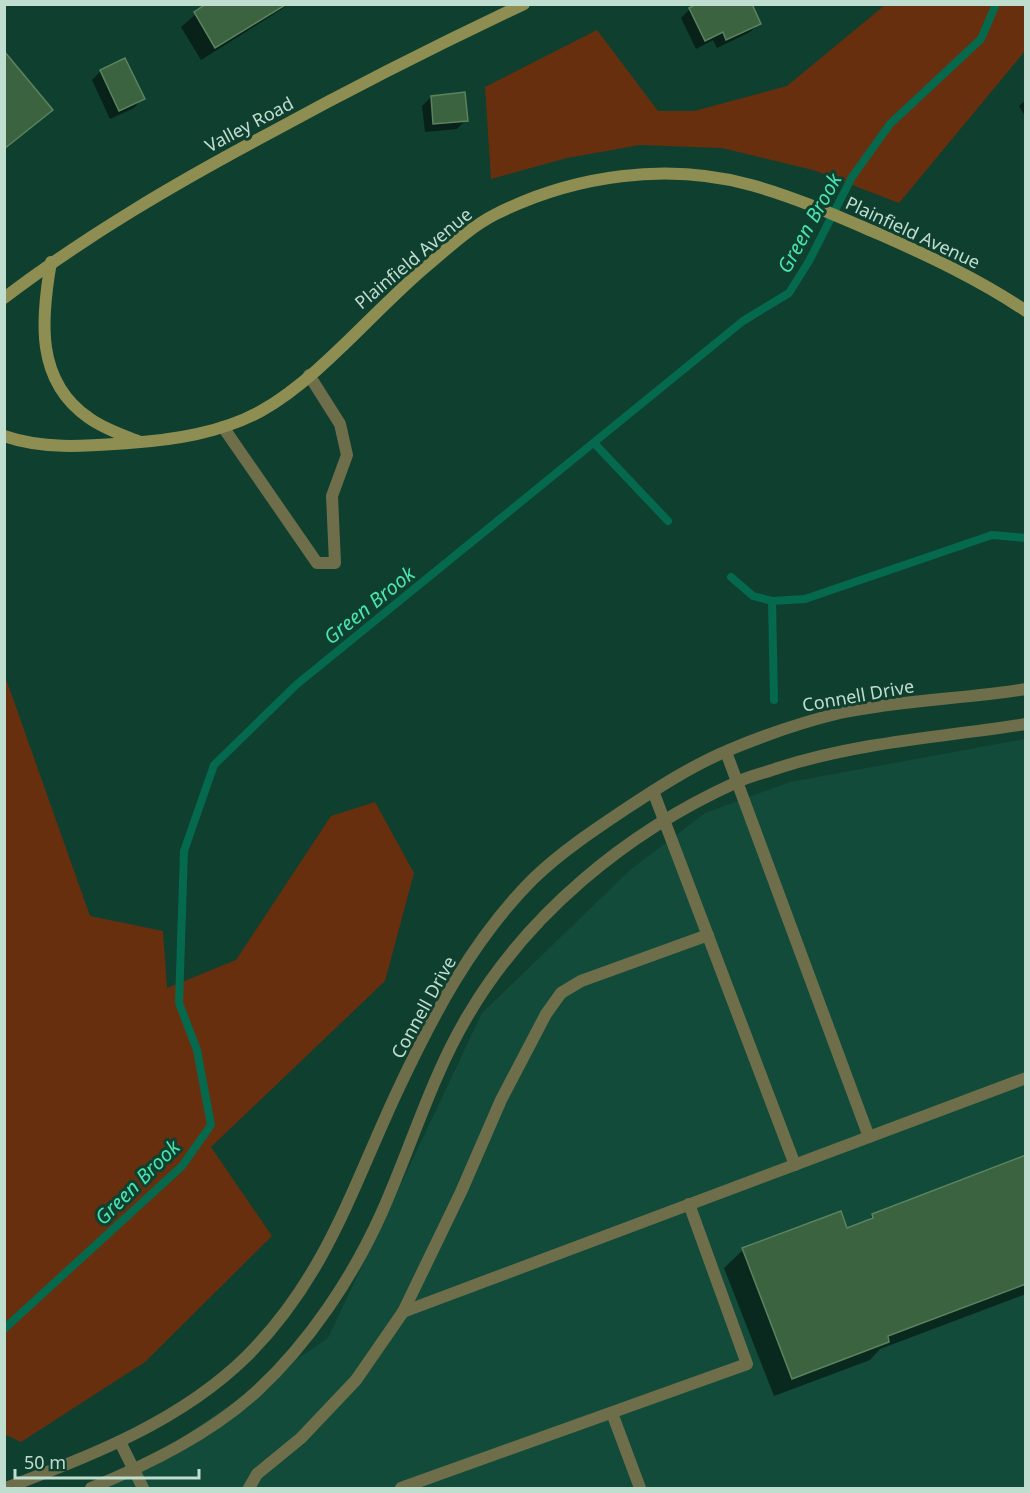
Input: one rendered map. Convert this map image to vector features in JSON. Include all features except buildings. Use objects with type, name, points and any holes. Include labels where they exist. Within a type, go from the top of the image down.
[{"type":"main road","name":"Valley Road","points":[[4,298],[51,262],[172,185],[316,108],[524,4]]},
{"type":"main road","name":"Plainfield Avenue","points":[[4,436],[53,446],[141,443],[179,438],[223,427],[261,411],[309,375],[452,245],[494,215],[546,192],[601,179],[647,174],[693,174],[751,185],[810,205],[865,228],[944,264],[1026,310]]},
{"type":"main road","points":[[51,262],[43,327],[51,373],[62,392],[90,419],[141,443]]},
{"type":"street","points":[[223,427],[317,563],[335,563],[332,496],[347,455],[340,424],[309,375]]},
{"type":"street","name":"Connell Drive","points":[[6,1488],[120,1442],[210,1389],[247,1355],[281,1318],[327,1250],[396,1095],[455,979],[495,924],[533,879],[580,839],[652,791],[726,752],[790,727],[841,713],[1026,689]]},
{"type":"street","points":[[91,1488],[134,1470],[205,1430],[256,1392],[301,1344],[365,1247],[406,1155],[434,1079],[468,1015],[516,948],[553,906],[609,858],[665,821],[737,782],[798,762],[912,738],[1026,724]]},
{"type":"street","points":[[726,752],[869,1137]]},
{"type":"street","points":[[652,791],[795,1165]]},
{"type":"street","points":[[249,1488],[257,1474],[301,1438],[356,1380],[403,1312],[501,1100],[554,1001],[581,981],[708,935]]},
{"type":"street","points":[[403,1312],[1026,1078]]},
{"type":"street","points":[[401,1488],[747,1364],[690,1204]]},
{"type":"street","points":[[612,1413],[640,1488]]},
{"type":"street","points":[[120,1442],[143,1488]]},
{"type":"shaded area","points":[[885,5],[1025,5],[1025,51],[899,203],[813,170],[722,148],[640,145],[567,158],[491,179],[485,87],[597,30],[658,111],[694,111],[787,86]]},
{"type":"shaded area","points":[[5,676],[90,916],[163,931],[167,988],[236,960],[331,816],[375,802],[414,873],[385,981],[211,1147],[272,1236],[145,1362],[21,1442],[4,1434]]},
{"type":"shaded area","points":[[1025,739],[1025,1488],[108,1488],[328,1338],[482,1013],[630,870],[705,813],[790,782]]},
{"type":"waterway","name":"Green Brook","points":[[4,1329],[182,1166],[211,1125],[197,1050],[179,1003],[184,851],[214,765],[296,685],[743,321],[789,293],[809,261],[852,177],[890,124],[981,39],[996,4]]},
{"type":"waterway","points":[[594,443],[668,521]]},
{"type":"waterway","points":[[731,577],[753,596],[772,601],[805,599],[992,535],[1026,538]]},
{"type":"waterway","points":[[772,601],[774,700]]}]
